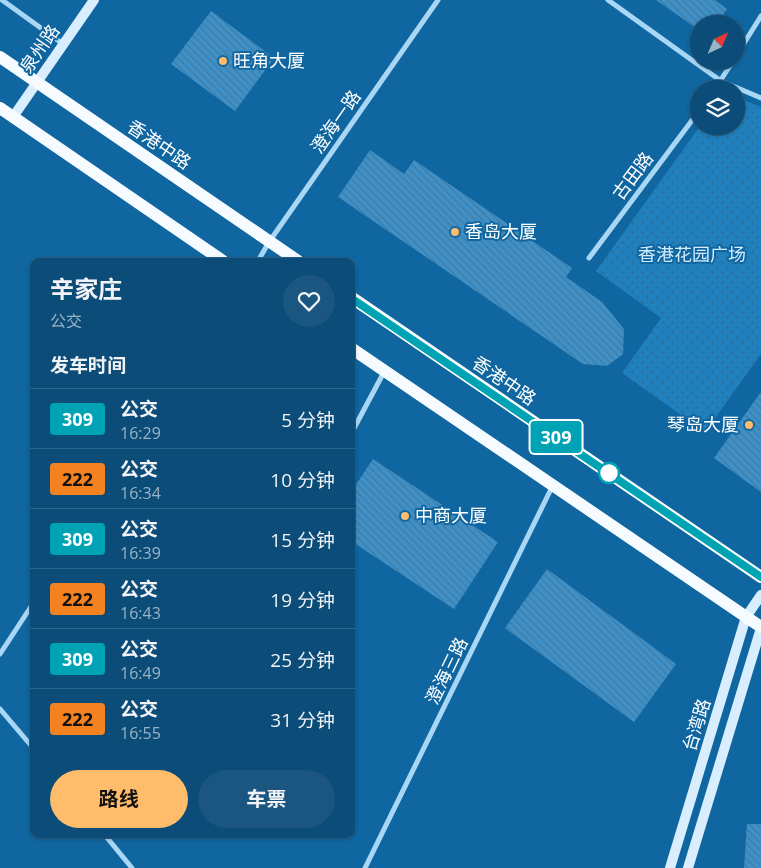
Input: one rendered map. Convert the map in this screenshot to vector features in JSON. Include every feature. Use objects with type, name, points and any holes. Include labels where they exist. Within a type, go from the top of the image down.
[{"type":"main road","name":"香港中路","points":[[0,57],[293,258]]},
{"type":"main road","points":[[0,108],[219,258]]},
{"type":"main road","name":"香港中路","points":[[355,301],[761,577]]},
{"type":"main road","points":[[355,351],[761,628]]},
{"type":"street","points":[[2,0],[63,44]]},
{"type":"street","name":"泉州路","points":[[13,116],[94,0]]},
{"type":"street","name":"澄海一路","points":[[260,258],[438,0]]},
{"type":"street","points":[[608,0],[718,80]]},
{"type":"street","points":[[745,42],[761,16]]},
{"type":"street","points":[[745,92],[761,98]]},
{"type":"street","name":"古田路","points":[[589,258],[690,123]]},
{"type":"street","points":[[355,426],[384,371]]},
{"type":"street","name":"澄海三路","points":[[366,868],[553,486]]},
{"type":"street","name":"台湾路","points":[[670,868],[746,617],[761,595]]},
{"type":"street","points":[[0,654],[30,608]]},
{"type":"street","name":"台湾路","points":[[688,868],[761,628]]},
{"type":"street","points":[[0,709],[30,745]]},
{"type":"street","points":[[107,838],[132,868]]},
{"type":"green space","name":"香港花园广场","points":[[745,101],[761,107],[761,354],[705,432],[622,373],[661,318],[596,271],[694,135],[745,135]]},
{"type":"building","points":[[656,0],[715,0],[727,9],[723,15],[690,15],[690,24]]},
{"type":"building","name":"旺角大厦","points":[[211,11],[274,58],[235,111],[171,64]]},
{"type":"building","name":"香岛大厦","points":[[370,150],[404,174],[414,160],[572,268],[566,277],[602,302],[624,329],[623,354],[607,366],[583,364],[338,197]]},
{"type":"building","name":"琴岛大厦","points":[[761,392],[761,492],[714,458]]},
{"type":"building","name":"中商大厦","points":[[373,459],[498,542],[454,609],[355,544],[355,486]]},
{"type":"building","points":[[547,569],[676,664],[634,722],[505,628]]},
{"type":"building","points":[[747,824],[761,824],[761,868],[744,868]]},
{"type":"bus line","name":"309","points":[[355,301],[761,577]]},
{"type":"place","name":"旺角大厦","points":[[223,61]]},
{"type":"place","name":"香岛大厦","points":[[455,232]]},
{"type":"place","name":"琴岛大厦","points":[[749,425]]},
{"type":"place","name":"中商大厦","points":[[405,516]]}]
